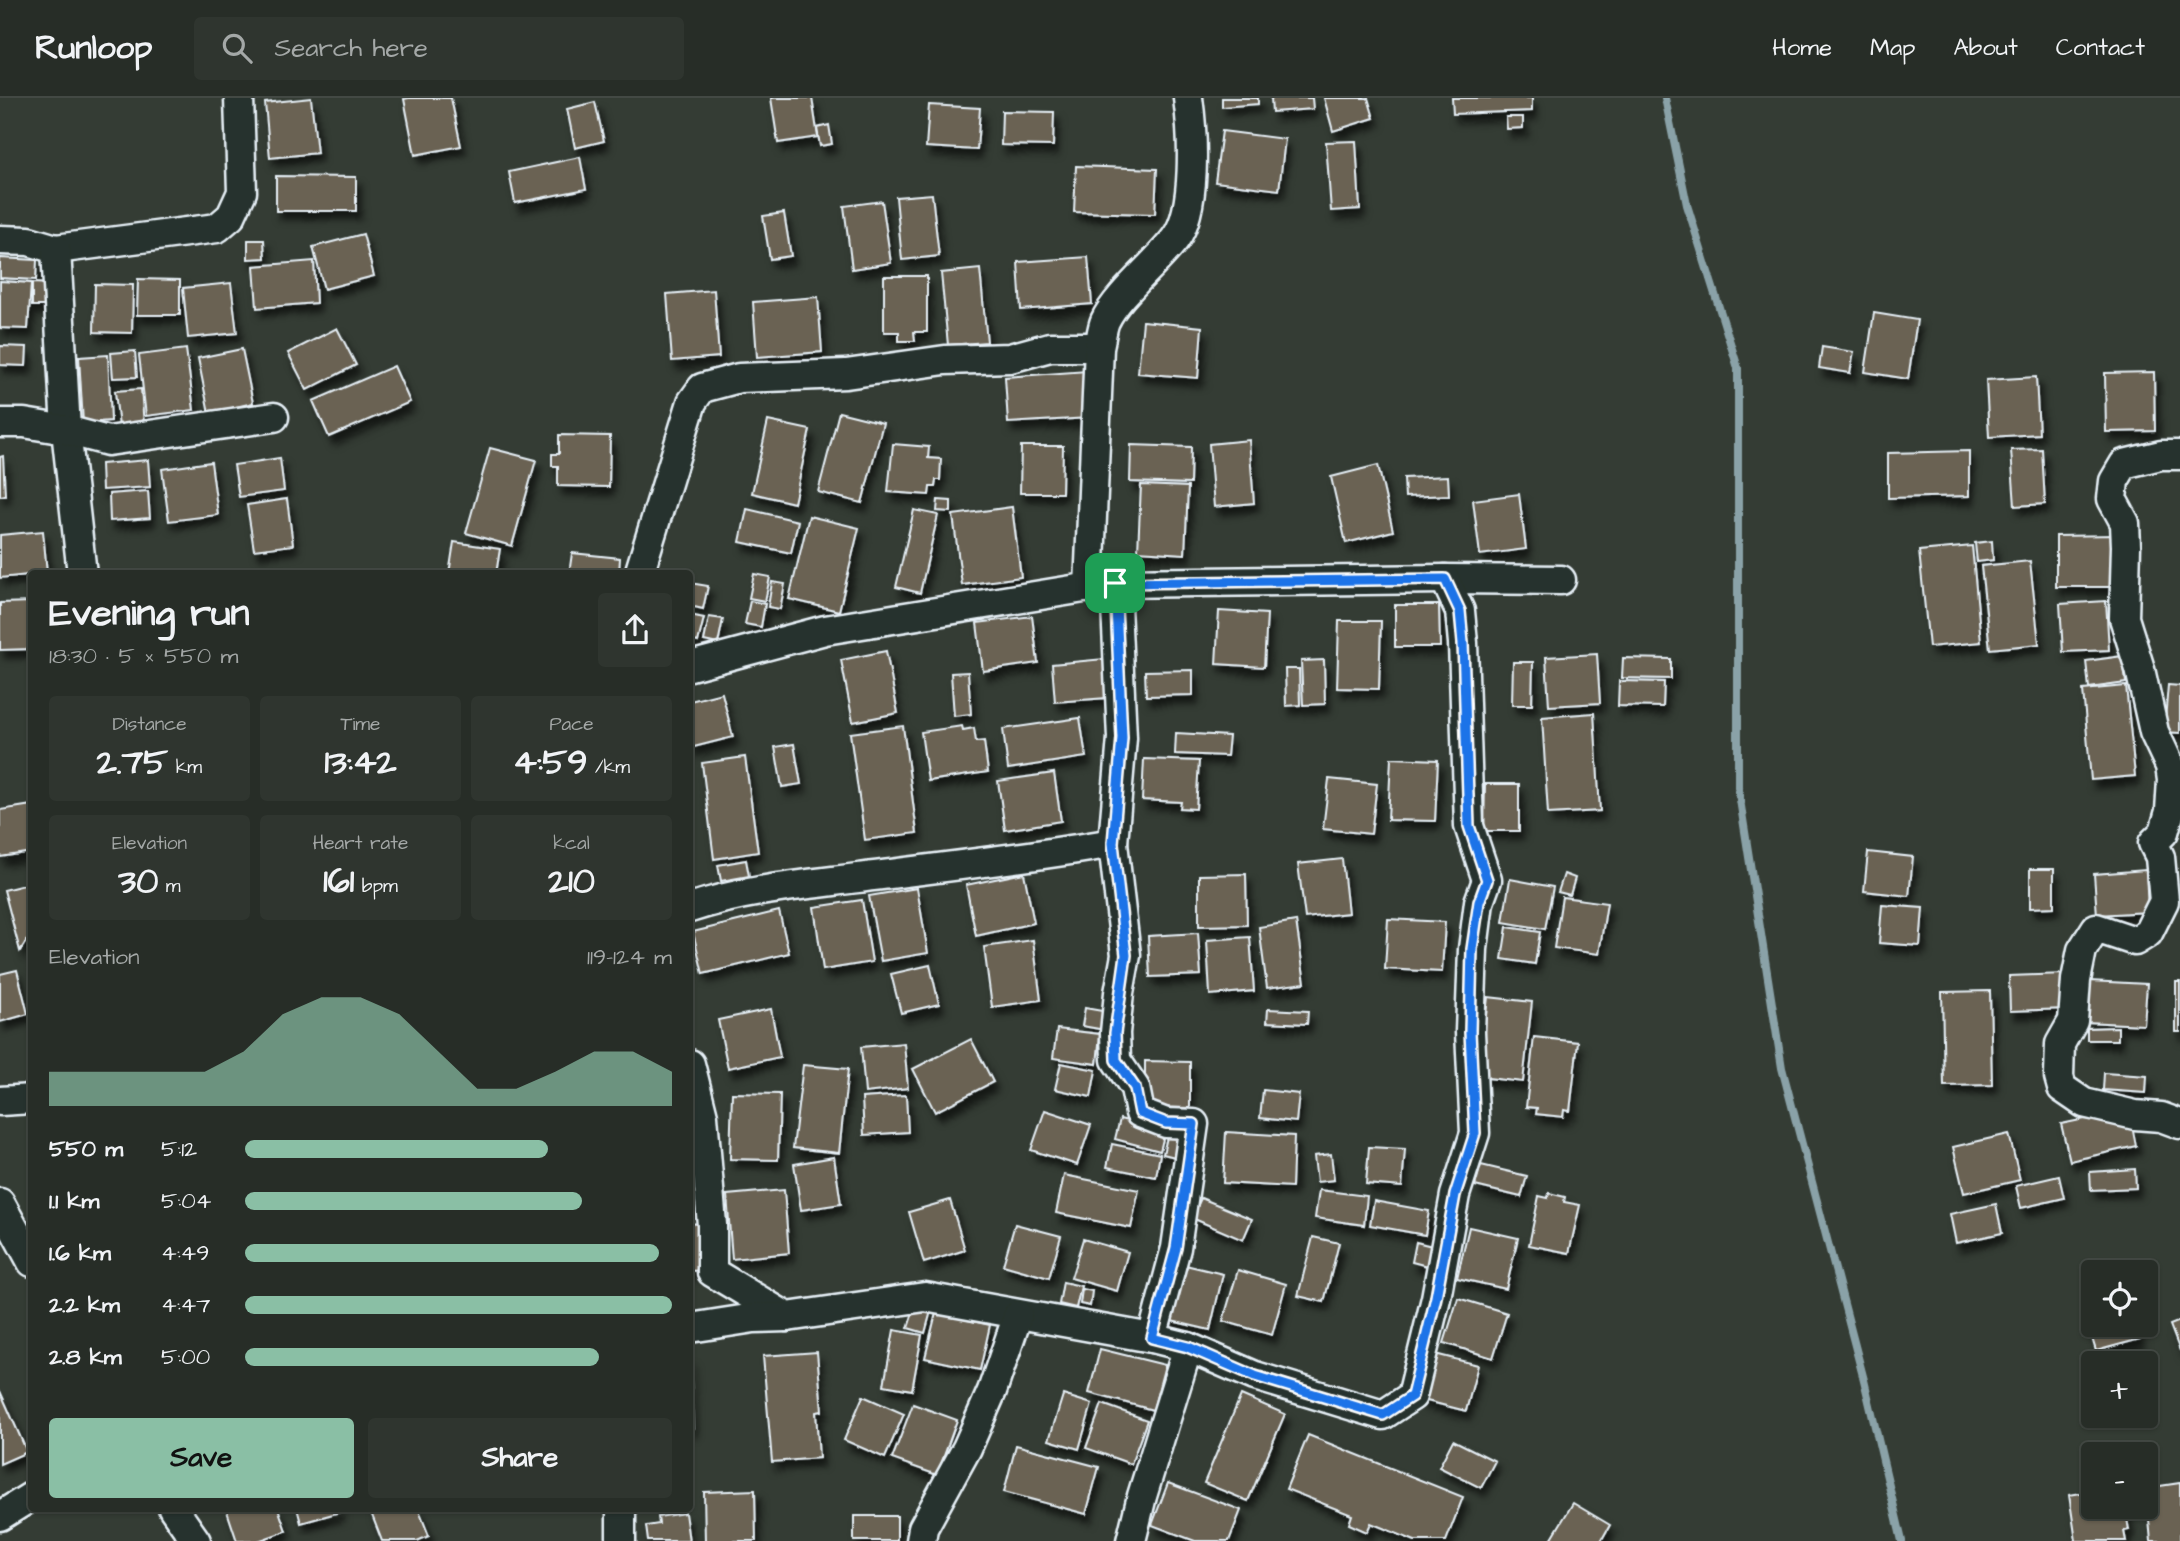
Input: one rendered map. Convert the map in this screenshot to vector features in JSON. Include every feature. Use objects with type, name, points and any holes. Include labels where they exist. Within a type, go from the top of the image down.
[{"type":"street","points":[[0,240],[29,242],[56,249],[217,228],[231,216],[242,192],[239,98]]},
{"type":"street","points":[[1152,1338],[1176,1248],[1194,1124],[1166,1123],[1140,1113],[1135,1088],[1116,1060],[1115,1033],[1126,955],[1113,843],[1122,738],[1102,585],[1099,347],[1105,321],[1120,300],[1176,238],[1185,220],[1190,201],[1192,123],[1188,98]]},
{"type":"street","points":[[56,249],[66,430],[82,570]]},
{"type":"street","points":[[640,570],[692,401],[702,388],[739,378],[846,374],[945,360],[1010,358],[1049,347],[1099,347]]},
{"type":"street","points":[[0,423],[24,423],[66,430],[108,441],[274,417]]},
{"type":"street","points":[[2180,455],[2161,455],[2124,464],[2114,481],[2112,499],[2125,523],[2124,618],[2140,669],[2154,732],[2170,766],[2170,811],[2164,832],[2153,844],[2160,857],[2164,901],[2148,933],[2135,941],[2096,928],[2082,950],[2076,980],[2073,1021],[2060,1044],[2059,1077],[2062,1088],[2084,1103],[2135,1115],[2161,1117],[2180,1124]]},
{"type":"street","points":[[693,1328],[925,1297],[1152,1338],[1188,1347],[1255,1376],[1383,1415],[1412,1396],[1436,1297],[1455,1195],[1475,1133],[1470,1032],[1472,949],[1479,902],[1487,880],[1469,826],[1460,611],[1445,579]]},
{"type":"street","points":[[693,665],[825,630],[1102,585],[1445,579],[1561,580]]},
{"type":"street","points":[[693,907],[714,900],[812,884],[1044,855],[1113,843]]},
{"type":"street","points":[[693,1076],[703,1116],[712,1225],[712,1272],[787,1317]]},
{"type":"street","points":[[0,1101],[28,1099]]},
{"type":"street","points":[[0,1203],[28,1255]]},
{"type":"street","points":[[921,1541],[923,1528],[967,1448],[992,1391],[1018,1315]]},
{"type":"street","points":[[1131,1541],[1142,1496],[1188,1347]]},
{"type":"street","points":[[0,1516],[28,1498]]},
{"type":"street","points":[[176,1512],[196,1541]]},
{"type":"street","points":[[621,1512],[621,1541]]},
{"type":"building","points":[[311,98],[317,153],[270,158],[265,103]]},
{"type":"building","points":[[451,98],[461,146],[415,155],[404,99]]},
{"type":"building","points":[[771,98],[812,98],[818,137],[778,143]]},
{"type":"building","points":[[1222,98],[1258,98],[1258,104],[1222,107]]},
{"type":"building","points":[[1271,98],[1312,98],[1313,109],[1272,112]]},
{"type":"building","points":[[1324,98],[1368,98],[1374,118],[1333,131]]},
{"type":"building","points":[[1452,98],[1532,98],[1532,111],[1453,114]]},
{"type":"building","points":[[595,102],[604,141],[575,148],[567,109]]},
{"type":"building","points":[[929,105],[980,108],[977,150],[926,147]]},
{"type":"building","points":[[1002,111],[1054,112],[1053,146],[1001,145]]},
{"type":"building","points":[[1506,117],[1523,117],[1523,128],[1507,129]]},
{"type":"building","points":[[829,125],[832,144],[820,146],[817,128]]},
{"type":"building","points":[[1222,131],[1285,139],[1279,190],[1215,182]]},
{"type":"building","points":[[1356,141],[1360,209],[1331,211],[1326,142]]},
{"type":"building","points":[[580,157],[586,189],[515,203],[509,172]]},
{"type":"building","points":[[1076,166],[1157,169],[1155,214],[1074,212]]},
{"type":"building","points":[[276,176],[356,177],[356,211],[276,211]]},
{"type":"building","points":[[932,194],[939,256],[902,260],[896,197]]},
{"type":"building","points":[[882,201],[891,263],[852,269],[844,206]]},
{"type":"building","points":[[784,213],[791,256],[770,259],[763,216]]},
{"type":"building","points":[[363,234],[374,276],[324,289],[313,247]]},
{"type":"building","points":[[248,240],[264,240],[265,258],[248,259]]},
{"type":"building","points":[[1088,257],[1092,304],[1021,310],[1018,262]]},
{"type":"building","points":[[0,258],[37,260],[36,280],[0,278]]},
{"type":"building","points":[[314,261],[316,303],[257,308],[254,266]]},
{"type":"building","points":[[980,269],[987,342],[948,345],[941,273]]},
{"type":"building","points":[[884,276],[927,276],[927,332],[914,332],[915,341],[899,341],[899,332],[884,332]]},
{"type":"building","points":[[138,279],[180,280],[180,315],[137,315]]},
{"type":"building","points":[[0,281],[31,283],[28,329],[0,328]]},
{"type":"building","points":[[32,283],[52,284],[51,306],[32,306]]},
{"type":"building","points":[[231,283],[237,333],[188,338],[183,288]]},
{"type":"building","points":[[95,284],[133,285],[132,333],[94,332]]},
{"type":"building","points":[[714,290],[719,357],[672,361],[667,294]]},
{"type":"building","points":[[818,297],[822,352],[757,357],[753,302]]},
{"type":"building","points":[[1874,313],[1917,320],[1908,379],[1865,372]]},
{"type":"building","points":[[1143,321],[1202,327],[1198,378],[1138,373]]},
{"type":"building","points":[[337,328],[356,365],[307,390],[288,353]]},
{"type":"building","points":[[0,346],[27,347],[26,366],[0,365]]},
{"type":"building","points":[[1822,347],[1854,352],[1850,373],[1819,368]]},
{"type":"building","points":[[186,349],[194,410],[146,416],[139,355]]},
{"type":"building","points":[[242,349],[253,403],[209,413],[198,358]]},
{"type":"building","points":[[135,351],[137,377],[113,378],[111,353]]},
{"type":"building","points":[[108,355],[111,421],[83,423],[79,357]]},
{"type":"building","points":[[394,366],[410,402],[329,437],[313,401]]},
{"type":"building","points":[[1087,371],[1089,418],[1008,423],[1005,377]]},
{"type":"building","points":[[2154,372],[2155,431],[2106,432],[2105,373]]},
{"type":"building","points":[[2036,377],[2039,434],[1989,437],[1986,380]]},
{"type":"building","points":[[141,389],[144,425],[119,427],[115,391]]},
{"type":"building","points":[[839,412],[883,423],[862,503],[818,492]]},
{"type":"building","points":[[768,421],[810,430],[794,503],[752,493]]},
{"type":"building","points":[[559,435],[610,436],[609,487],[558,486],[558,466],[552,466],[552,454],[559,454]]},
{"type":"building","points":[[1249,440],[1254,503],[1214,507],[1209,444]]},
{"type":"building","points":[[893,444],[929,447],[928,458],[941,459],[940,480],[936,480],[935,487],[930,487],[929,495],[888,492]]},
{"type":"building","points":[[1131,445],[1191,447],[1190,484],[1130,482]]},
{"type":"building","points":[[1021,446],[1063,446],[1062,493],[1020,493]]},
{"type":"building","points":[[490,448],[536,460],[512,546],[466,533]]},
{"type":"building","points":[[2042,449],[2045,504],[2015,506],[2011,450]]},
{"type":"building","points":[[1969,451],[1969,496],[1888,498],[1888,453]]},
{"type":"building","points":[[3,456],[5,495],[0,496],[0,457]]},
{"type":"building","points":[[280,458],[284,491],[239,497],[234,465]]},
{"type":"building","points":[[148,460],[150,487],[102,490],[101,464]]},
{"type":"building","points":[[211,462],[218,515],[169,521],[162,469]]},
{"type":"building","points":[[1378,465],[1393,531],[1346,543],[1331,477]]},
{"type":"building","points":[[1448,476],[1449,495],[1405,497],[1404,478]]},
{"type":"building","points":[[1141,485],[1188,487],[1185,554],[1138,551]]},
{"type":"building","points":[[148,491],[150,518],[110,521],[109,494]]},
{"type":"building","points":[[1519,494],[1526,549],[1480,555],[1473,500]]},
{"type":"building","points":[[287,499],[293,545],[254,550],[247,505]]},
{"type":"building","points":[[938,500],[951,501],[951,512],[937,511]]},
{"type":"building","points":[[1012,507],[1021,577],[962,585],[953,515]]},
{"type":"building","points":[[747,509],[798,521],[791,553],[740,542]]},
{"type":"building","points":[[914,510],[938,515],[920,593],[896,587]]},
{"type":"building","points":[[809,516],[859,528],[839,611],[789,599]]},
{"type":"building","points":[[43,531],[47,570],[28,570],[28,575],[0,578],[0,535]]},
{"type":"building","points":[[2116,535],[2116,587],[2056,587],[2056,536]]},
{"type":"building","points":[[1992,541],[1993,560],[1977,562],[1975,543]]},
{"type":"building","points":[[454,542],[500,549],[497,570],[450,570]]},
{"type":"building","points":[[1972,546],[1981,642],[1929,647],[1919,551]]},
{"type":"building","points":[[572,553],[620,558],[619,570],[570,570]]},
{"type":"building","points":[[2030,561],[2039,644],[1990,649],[1981,566]]},
{"type":"building","points":[[754,574],[770,577],[765,601],[749,598]]},
{"type":"building","points":[[772,582],[785,584],[780,609],[768,607]]},
{"type":"building","points":[[693,584],[708,586],[703,609],[693,607]]},
{"type":"building","points":[[750,601],[765,604],[761,627],[745,624]]},
{"type":"building","points":[[2106,601],[2109,650],[2063,652],[2060,604]]},
{"type":"building","points":[[28,602],[28,649],[0,650],[0,603]]},
{"type":"building","points":[[1395,605],[1439,605],[1440,647],[1395,647]]},
{"type":"building","points":[[1219,611],[1267,614],[1264,667],[1216,664]]},
{"type":"building","points":[[693,616],[704,618],[698,642],[693,641]]},
{"type":"building","points":[[1032,616],[1038,663],[983,671],[977,623]]},
{"type":"building","points":[[709,617],[723,619],[718,644],[704,641]]},
{"type":"building","points":[[1339,621],[1381,621],[1379,689],[1337,688]]},
{"type":"building","points":[[886,651],[898,713],[853,722],[841,660]]},
{"type":"building","points":[[1597,654],[1600,703],[1549,706],[1546,657]]},
{"type":"building","points":[[2123,656],[2126,683],[2089,688],[2086,661]]},
{"type":"building","points":[[1623,658],[1671,659],[1671,679],[1622,678]]},
{"type":"building","points":[[1104,659],[1107,698],[1055,702],[1052,664]]},
{"type":"building","points":[[1324,660],[1325,704],[1303,705],[1301,661]]},
{"type":"building","points":[[1513,662],[1533,662],[1532,705],[1512,705]]},
{"type":"building","points":[[1285,669],[1299,669],[1300,705],[1286,706]]},
{"type":"building","points":[[1193,670],[1193,695],[1146,696],[1145,671]]},
{"type":"building","points":[[968,672],[971,714],[954,716],[951,673]]},
{"type":"building","points":[[1619,681],[1664,682],[1663,707],[1618,706]]},
{"type":"building","points":[[2168,685],[2180,686],[2180,733],[2164,732]]},
{"type":"building","points":[[2126,686],[2135,776],[2091,780],[2083,690]]},
{"type":"building","points":[[722,693],[733,737],[693,747],[693,700]]},
{"type":"building","points":[[1594,713],[1600,811],[1548,814],[1542,717]]},
{"type":"building","points":[[1080,718],[1086,757],[1008,769],[1003,729]]},
{"type":"building","points":[[903,726],[917,833],[865,840],[850,733]]},
{"type":"building","points":[[962,726],[963,730],[974,728],[976,742],[984,741],[988,772],[928,781],[921,732]]},
{"type":"building","points":[[1176,733],[1229,736],[1227,756],[1175,754]]},
{"type":"building","points":[[794,744],[801,784],[782,787],[775,747]]},
{"type":"building","points":[[745,757],[758,852],[714,859],[702,763]]},
{"type":"building","points":[[1391,758],[1438,760],[1435,821],[1388,820]]},
{"type":"building","points":[[1144,759],[1199,761],[1196,809],[1180,808],[1181,802],[1142,800]]},
{"type":"building","points":[[1054,773],[1061,821],[1005,830],[998,781]]},
{"type":"building","points":[[1329,779],[1377,784],[1371,834],[1323,829]]},
{"type":"building","points":[[1485,784],[1519,784],[1519,831],[1484,831]]},
{"type":"building","points":[[28,806],[28,853],[0,857],[0,810]]},
{"type":"building","points":[[1868,852],[1913,857],[1909,896],[1864,891]]},
{"type":"building","points":[[1342,859],[1348,913],[1305,918],[1298,864]]},
{"type":"building","points":[[746,860],[749,876],[721,881],[718,865]]},
{"type":"building","points":[[2030,869],[2054,869],[2054,907],[2030,908]]},
{"type":"building","points":[[2146,870],[2148,912],[2097,915],[2094,874]]},
{"type":"building","points":[[1024,873],[1034,923],[976,936],[966,885]]},
{"type":"building","points":[[1246,874],[1247,925],[1199,926],[1199,875]]},
{"type":"building","points":[[1564,874],[1575,878],[1570,895],[1558,892]]},
{"type":"building","points":[[1510,879],[1553,887],[1545,929],[1503,922]]},
{"type":"building","points":[[28,884],[28,938],[20,951],[4,890]]},
{"type":"building","points":[[917,888],[928,953],[881,961],[869,896]]},
{"type":"building","points":[[1562,897],[1607,903],[1599,954],[1554,948]]},
{"type":"building","points":[[862,900],[872,962],[823,970],[814,907]]},
{"type":"building","points":[[1882,905],[1923,908],[1920,946],[1879,943]]},
{"type":"building","points":[[779,911],[789,953],[703,974],[693,932]]},
{"type":"building","points":[[1388,919],[1445,922],[1442,972],[1385,969]]},
{"type":"building","points":[[1296,921],[1305,983],[1267,988],[1259,927]]},
{"type":"building","points":[[1507,927],[1540,932],[1535,964],[1502,959]]},
{"type":"building","points":[[1198,933],[1201,975],[1150,977],[1148,936]]},
{"type":"building","points":[[1250,937],[1254,991],[1210,995],[1207,940]]},
{"type":"building","points":[[1033,940],[1041,1000],[992,1007],[984,947]]},
{"type":"building","points":[[930,965],[939,1004],[901,1013],[891,974]]},
{"type":"building","points":[[17,970],[28,1014],[0,1022],[0,974]]},
{"type":"building","points":[[2066,974],[2067,1009],[2010,1011],[2009,976]]},
{"type":"building","points":[[2089,981],[2147,984],[2144,1025],[2086,1022]]},
{"type":"building","points":[[2176,982],[2180,982],[2180,1032],[2176,1032]]},
{"type":"building","points":[[1990,991],[1992,1085],[1944,1086],[1942,992]]},
{"type":"building","points":[[1488,997],[1532,1002],[1523,1082],[1479,1077]]},
{"type":"building","points":[[1085,1008],[1108,1012],[1105,1030],[1082,1026]]},
{"type":"building","points":[[771,1009],[780,1057],[728,1068],[718,1020]]},
{"type":"building","points":[[1268,1009],[1308,1011],[1307,1024],[1267,1022]]},
{"type":"building","points":[[2118,1027],[2118,1040],[2087,1040],[2087,1028]]},
{"type":"building","points":[[1057,1029],[1100,1034],[1097,1064],[1053,1058]]},
{"type":"building","points":[[1534,1037],[1578,1042],[1570,1111],[1564,1110],[1563,1117],[1536,1114],[1537,1108],[1526,1107]]},
{"type":"building","points":[[971,1039],[993,1082],[935,1112],[913,1069]]},
{"type":"building","points":[[904,1043],[908,1088],[865,1093],[861,1047]]},
{"type":"building","points":[[1145,1061],[1190,1062],[1190,1108],[1145,1107]]},
{"type":"building","points":[[1061,1063],[1096,1070],[1091,1097],[1055,1089]]},
{"type":"building","points":[[803,1065],[848,1069],[839,1153],[793,1148]]},
{"type":"building","points":[[2104,1073],[2147,1076],[2146,1093],[2103,1090]]},
{"type":"building","points":[[1263,1090],[1299,1094],[1296,1122],[1260,1118]]},
{"type":"building","points":[[732,1093],[780,1094],[778,1160],[730,1159]]},
{"type":"building","points":[[906,1095],[908,1132],[864,1135],[862,1098]]},
{"type":"building","points":[[1045,1110],[1091,1125],[1077,1165],[1031,1150]]},
{"type":"building","points":[[1120,1119],[1165,1131],[1160,1151],[1115,1139]]},
{"type":"building","points":[[2085,1119],[2132,1126],[2136,1146],[2070,1161],[2061,1124]]},
{"type":"building","points":[[1169,1128],[1185,1131],[1179,1158],[1163,1154]]},
{"type":"building","points":[[1226,1132],[1294,1136],[1292,1187],[1223,1183]]},
{"type":"building","points":[[2009,1134],[2020,1180],[1964,1193],[1953,1147]]},
{"type":"building","points":[[1112,1144],[1160,1154],[1156,1177],[1107,1167]]},
{"type":"building","points":[[1369,1147],[1405,1149],[1402,1187],[1366,1184]]},
{"type":"building","points":[[1331,1154],[1334,1180],[1317,1182],[1314,1156]]},
{"type":"building","points":[[834,1157],[841,1204],[801,1210],[794,1164]]},
{"type":"building","points":[[1481,1165],[1527,1176],[1521,1197],[1475,1186]]},
{"type":"building","points":[[2135,1169],[2136,1188],[2091,1190],[2090,1172]]},
{"type":"building","points":[[1064,1175],[1139,1190],[1131,1228],[1056,1213]]},
{"type":"building","points":[[2059,1176],[2064,1198],[2021,1208],[2016,1186]]},
{"type":"building","points":[[784,1190],[789,1253],[732,1259],[727,1195]]},
{"type":"building","points":[[1319,1190],[1367,1196],[1364,1225],[1315,1218]]},
{"type":"building","points":[[1549,1193],[1565,1197],[1564,1202],[1580,1205],[1569,1253],[1529,1245],[1539,1196],[1548,1198]]},
{"type":"building","points":[[1201,1198],[1252,1219],[1243,1240],[1192,1218]]},
{"type":"building","points":[[950,1200],[965,1250],[924,1263],[909,1212]]},
{"type":"building","points":[[1374,1201],[1429,1211],[1425,1235],[1370,1225]]},
{"type":"building","points":[[1996,1204],[2002,1233],[1956,1243],[1950,1214]]},
{"type":"building","points":[[700,1223],[704,1270],[693,1271],[693,1224]]},
{"type":"building","points":[[1015,1224],[1061,1236],[1049,1278],[1003,1265]]},
{"type":"building","points":[[1469,1227],[1518,1238],[1506,1289],[1457,1278]]},
{"type":"building","points":[[1313,1237],[1339,1243],[1324,1302],[1298,1296]]},
{"type":"building","points":[[1083,1239],[1128,1252],[1117,1291],[1071,1278]]},
{"type":"building","points":[[1416,1242],[1440,1248],[1435,1268],[1412,1262]]},
{"type":"building","points":[[1177,1263],[1223,1274],[1210,1330],[1163,1319]]},
{"type":"building","points":[[1238,1270],[1286,1284],[1272,1335],[1223,1321]]},
{"type":"building","points":[[1063,1282],[1081,1286],[1076,1308],[1059,1304]]},
{"type":"building","points":[[1082,1289],[1092,1291],[1090,1306],[1080,1304]]},
{"type":"building","points":[[1458,1298],[1507,1313],[1493,1358],[1444,1343]]},
{"type":"building","points":[[915,1306],[931,1311],[925,1333],[908,1328]]},
{"type":"building","points":[[936,1313],[990,1325],[980,1370],[925,1358]]},
{"type":"building","points":[[2180,1321],[2180,1351],[2170,1325]]},
{"type":"building","points":[[894,1330],[922,1335],[912,1390],[884,1385]]},
{"type":"building","points":[[2092,1337],[2139,1337],[2140,1339],[2096,1351]]},
{"type":"building","points":[[1100,1349],[1165,1365],[1153,1410],[1089,1393]]},
{"type":"building","points":[[817,1352],[822,1411],[816,1412],[819,1458],[772,1462],[763,1356]]},
{"type":"building","points":[[1431,1353],[1478,1365],[1466,1411],[1419,1399]]},
{"type":"building","points":[[0,1391],[27,1452],[0,1464]]},
{"type":"building","points":[[1063,1395],[1092,1404],[1079,1449],[1049,1440]]},
{"type":"building","points":[[1241,1395],[1285,1414],[1248,1501],[1204,1483]]},
{"type":"building","points":[[863,1396],[904,1414],[885,1458],[844,1440]]},
{"type":"building","points":[[913,1404],[957,1420],[937,1475],[892,1459]]},
{"type":"building","points":[[1102,1404],[1147,1420],[1131,1464],[1086,1448]]},
{"type":"building","points":[[1308,1435],[1463,1497],[1446,1541],[1415,1541],[1371,1523],[1367,1532],[1349,1524],[1352,1515],[1286,1489]]},
{"type":"building","points":[[1453,1440],[1495,1461],[1481,1488],[1439,1467]]},
{"type":"building","points":[[1016,1445],[1099,1467],[1086,1514],[1004,1492]]},
{"type":"building","points":[[1168,1483],[1241,1510],[1229,1541],[1195,1541],[1152,1525]]},
{"type":"building","points":[[2180,1483],[2180,1541],[2151,1541],[2149,1519],[2158,1519],[2158,1486]]},
{"type":"building","points":[[755,1490],[756,1541],[705,1541],[704,1492]]},
{"type":"building","points":[[2081,1493],[2081,1519],[2127,1519],[2129,1530],[2124,1531],[2126,1541],[2076,1541],[2069,1495]]},
{"type":"building","points":[[1573,1503],[1610,1525],[1601,1541],[1550,1541]]},
{"type":"building","points":[[227,1512],[279,1512],[286,1531],[258,1541],[237,1541]]},
{"type":"building","points":[[298,1512],[340,1512],[301,1523]]},
{"type":"building","points":[[371,1512],[420,1512],[429,1536],[417,1541],[382,1541]]},
{"type":"building","points":[[685,1513],[689,1541],[648,1541],[646,1526],[659,1524],[658,1517]]},
{"type":"building","points":[[854,1516],[897,1516],[897,1541],[854,1541]]},
{"type":"waterway","points":[[1665,98],[1687,205],[1738,368],[1738,787],[1782,1068],[1864,1380],[1902,1541]]},
{"type":"route","points":[[1445,579],[1460,611],[1469,826],[1487,880],[1479,902],[1472,949],[1470,1032],[1475,1133],[1455,1195],[1436,1297],[1412,1396],[1383,1415],[1255,1376],[1188,1347],[1152,1338],[1176,1248],[1194,1124],[1166,1123],[1140,1113],[1135,1088],[1116,1060],[1115,1033],[1126,955],[1113,843],[1122,738],[1115,583],[1445,579]]}]
